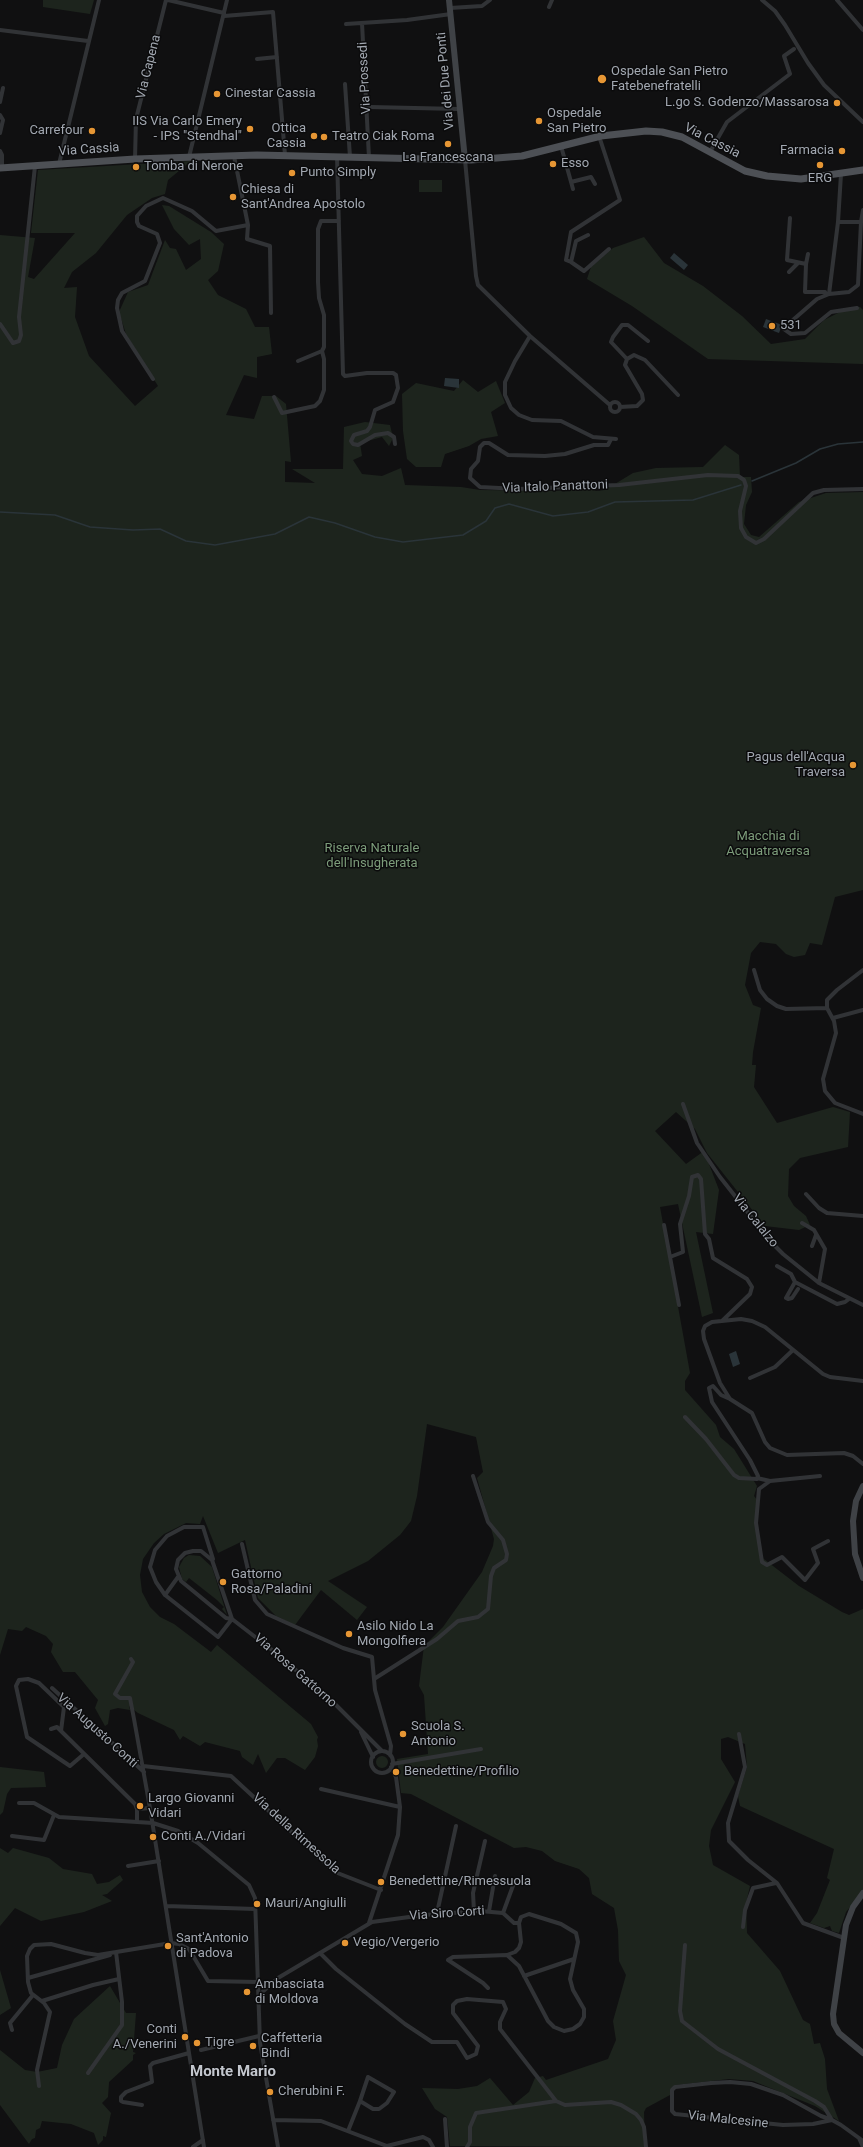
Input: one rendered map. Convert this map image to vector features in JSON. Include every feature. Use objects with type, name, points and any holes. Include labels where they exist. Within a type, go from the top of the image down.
[{"type":"main road","name":"Via Cassia","points":[[1,168],[135,159],[285,155],[465,160],[522,156],[599,136],[630,132],[662,132],[682,137],[745,171],[767,176],[798,179],[863,170]]},
{"type":"street","points":[[59,164],[99,0]]},
{"type":"street","points":[[167,0],[224,14],[273,12],[285,155]]},
{"type":"street","name":"Via Capena","points":[[135,159],[136,119],[167,0]]},
{"type":"street","points":[[189,157],[227,0]]},
{"type":"street","name":"Via dei Due Ponti","points":[[449,0],[465,160]]},
{"type":"street","points":[[346,24],[482,6],[490,0]]},
{"type":"street","points":[[549,7],[552,0]]},
{"type":"street","points":[[762,0],[778,15],[824,85],[863,122]]},
{"type":"street","points":[[837,0],[863,30]]},
{"type":"street","name":"Via Prossedi","points":[[362,23],[369,158]]},
{"type":"street","points":[[0,30],[88,41]]},
{"type":"street","points":[[710,152],[727,122],[790,74],[784,56],[794,49]]},
{"type":"street","points":[[257,59],[277,57]]},
{"type":"street","points":[[345,84],[350,157]]},
{"type":"street","points":[[0,102],[3,88]]},
{"type":"street","points":[[370,107],[459,109]]},
{"type":"street","points":[[0,115],[3,120],[0,133]]},
{"type":"street","points":[[599,136],[620,200],[571,232],[565,258],[584,271],[609,249]]},
{"type":"street","points":[[561,146],[573,189]]},
{"type":"street","points":[[0,151],[2,155],[1,168]]},
{"type":"street","points":[[234,156],[248,225],[247,239],[270,246],[271,313]]},
{"type":"street","points":[[337,156],[344,374],[345,376],[367,373],[393,373],[396,375],[398,388],[393,402],[375,410],[370,427],[367,431],[354,435],[351,441],[353,444],[358,445],[375,435],[388,432],[394,437],[395,444]]},
{"type":"street","points":[[465,160],[477,280],[484,293],[530,336],[610,405],[613,412],[618,411],[620,407],[636,406],[643,399],[626,367],[627,359]]},
{"type":"street","points":[[0,324],[13,343],[19,340],[22,335],[19,318],[35,166]]},
{"type":"street","points":[[828,295],[838,222],[841,174]]},
{"type":"street","points":[[571,182],[591,177],[595,184]]},
{"type":"street","points":[[153,379],[122,331],[117,308],[118,298],[124,291],[145,281],[160,243],[157,234],[139,226],[136,221],[138,214],[146,206],[163,198],[192,211],[216,231],[248,225]]},
{"type":"street","points":[[857,308],[831,312],[805,333],[791,334],[785,332],[786,326],[818,299],[828,295],[849,292],[858,284],[860,222],[863,210]]},
{"type":"street","points":[[790,218],[787,260],[806,264]]},
{"type":"street","points":[[274,397],[282,413],[315,406],[320,401],[324,390],[324,359],[322,352],[324,347],[324,314],[319,298],[318,229],[321,221],[339,221]]},
{"type":"street","points":[[838,222],[860,222]]},
{"type":"street","points":[[571,262],[576,241],[588,235]]},
{"type":"street","points":[[808,254],[804,290],[809,293],[825,292],[828,295]]},
{"type":"street","points":[[789,272],[798,263]]},
{"type":"street","points":[[627,359],[611,342],[622,325],[628,325],[648,341]]},
{"type":"street","name":"Via Italo Panattoni","points":[[530,336],[505,382],[505,395],[511,408],[525,418],[561,421],[584,434],[613,439],[608,445],[594,445],[565,454],[545,456],[508,455],[486,443],[480,447],[478,461],[471,469],[470,475],[472,481],[480,487],[518,490],[619,485],[708,475],[735,476],[743,479],[746,488],[740,511],[741,528],[748,539],[758,543],[813,493],[829,490],[863,489]]},
{"type":"street","points":[[298,361],[322,352]]},
{"type":"street","points":[[627,359],[635,355],[643,358],[678,395]]},
{"type":"street","points":[[610,405],[615,402],[620,407]]},
{"type":"street","points":[[754,970],[760,990],[767,999],[777,1006],[786,1009],[827,1008]]},
{"type":"street","points":[[863,970],[830,996],[827,1003],[827,1008],[833,1018],[836,1036],[824,1072],[824,1088],[828,1096],[835,1103],[863,1114]]},
{"type":"street","points":[[833,1018],[863,1010]]},
{"type":"street","name":"Via Calalzo","points":[[683,1104],[697,1143],[720,1177],[772,1243],[783,1254],[819,1283],[863,1305]]},
{"type":"street","points":[[670,1257],[683,1252],[680,1224],[689,1196],[692,1177],[698,1175],[702,1179],[705,1234],[709,1239],[713,1258],[747,1279],[752,1287],[750,1294],[722,1321]]},
{"type":"street","points":[[806,1194],[819,1208],[827,1213],[863,1216]]},
{"type":"street","points":[[802,1223],[811,1228],[825,1252],[819,1283]]},
{"type":"street","points":[[664,1225],[679,1305]]},
{"type":"street","points":[[812,1246],[816,1235]]},
{"type":"street","points":[[778,1266],[791,1274],[795,1282],[837,1304],[845,1302],[849,1299]]},
{"type":"street","points":[[795,1282],[786,1298],[788,1300],[792,1298],[798,1289]]},
{"type":"street","points":[[730,1399],[720,1383],[703,1336],[703,1331],[707,1325],[722,1321],[741,1319],[756,1322],[765,1327],[826,1376],[863,1381]]},
{"type":"street","points":[[750,1378],[775,1367],[793,1350]]},
{"type":"street","points":[[757,1478],[758,1476],[750,1460],[712,1402],[709,1388],[713,1386],[721,1395],[752,1413],[765,1442],[776,1452],[792,1455],[840,1453],[853,1456],[863,1464]]},
{"type":"street","points":[[685,1417],[706,1439],[734,1475],[739,1478],[757,1478],[770,1481],[820,1476]]},
{"type":"street","points":[[374,1679],[437,1639],[458,1621],[478,1617],[488,1609],[490,1576],[494,1568],[506,1560],[506,1554],[503,1540],[488,1522],[474,1476]]},
{"type":"street","points":[[770,1481],[758,1489],[756,1523],[762,1562],[767,1565],[782,1557],[805,1580],[818,1563],[813,1549],[828,1541]]},
{"type":"street","points":[[863,1486],[856,1501],[853,1521],[855,1554],[863,1578]]},
{"type":"street","points":[[189,1526],[203,1527],[214,1563],[232,1618],[218,1637],[165,1595],[152,1575],[150,1564],[158,1545],[170,1533],[189,1526]]},
{"type":"street","points":[[242,1544],[254,1597],[262,1609],[270,1616],[342,1648],[371,1655],[373,1660],[374,1679],[391,1746],[390,1755],[396,1777],[400,1807],[397,1841],[381,1890],[367,1925]]},
{"type":"street","points":[[165,1595],[178,1577],[177,1564],[187,1552],[194,1550],[202,1552],[214,1563]]},
{"type":"street","name":"Via Rosa Gattorno","points":[[178,1577],[226,1618],[232,1618],[294,1668],[382,1751]]},
{"type":"street","name":"Via Augusto Conti","points":[[131,1658],[133,1662],[115,1694],[120,1698],[130,1698],[153,1823]]},
{"type":"street","points":[[61,1731],[64,1710],[63,1706],[37,1682],[28,1678],[19,1680],[16,1686],[27,1737],[70,1766],[84,1754]]},
{"type":"street","name":"Via Augusto Conti","points":[[52,1688],[144,1773]]},
{"type":"street","name":"Via Rosa Gattorno","points":[[357,1726],[372,1757]]},
{"type":"street","points":[[51,1729],[57,1727],[132,1801],[137,1809],[137,1822]]},
{"type":"street","points":[[739,1734],[745,1768],[728,1823],[728,1839],[735,1848],[777,1883],[803,1922],[844,1938]]},
{"type":"street","points":[[390,1755],[382,1751],[372,1757],[372,1764],[377,1771],[386,1772],[392,1765],[481,1749]]},
{"type":"street","name":"Via della Rimessola","points":[[143,1766],[231,1776],[335,1872],[381,1890]]},
{"type":"street","points":[[321,1789],[400,1807]]},
{"type":"street","points":[[19,1803],[34,1803],[59,1817],[153,1823],[178,1831],[190,1836],[235,1873],[251,1889],[255,1898],[260,2036],[278,2147]]},
{"type":"street","points":[[137,1809],[150,1808]]},
{"type":"street","points":[[12,1836],[44,1840],[54,1815]]},
{"type":"street","points":[[153,1823],[204,2147]]},
{"type":"street","points":[[437,1914],[456,1826]]},
{"type":"street","points":[[474,1911],[473,1893],[485,1842]]},
{"type":"street","points":[[128,1866],[159,1861]]},
{"type":"street","points":[[489,1911],[495,1876]]},
{"type":"street","points":[[504,1913],[514,1883]]},
{"type":"street","points":[[743,1926],[745,1910],[753,1888],[777,1883]]},
{"type":"street","points":[[863,1893],[849,1914],[844,1938],[834,2021],[837,2031],[842,2037],[863,2053]]},
{"type":"street","points":[[166,1906],[255,1908]]},
{"type":"street","name":"Via Siro Corti","points":[[259,1995],[275,1980],[321,1954],[367,1925],[380,1920],[437,1914],[489,1911],[504,1913],[514,1922],[519,1923]]},
{"type":"street","points":[[488,1988],[483,1982],[448,1960],[453,1957],[507,1955],[515,1952],[519,1948],[521,1939],[519,1923],[521,1917],[529,1914],[561,1924],[576,1933],[578,1942],[571,1982],[583,2005],[585,2014],[580,2024],[573,2029],[561,2031],[550,2023],[517,1964],[507,1955]]},
{"type":"street","points":[[39,2086],[37,2070],[50,2013],[42,2001],[33,1995],[28,1978],[28,1953],[31,1948],[37,1944],[51,1944],[92,1954],[116,1952],[172,1943],[181,1944],[189,1949],[208,1981],[258,1982]]},
{"type":"street","name":"Via Malcesine","points":[[685,1945],[680,2011],[682,2021],[718,2049],[815,2101],[824,2107],[832,2120]]},
{"type":"street","points":[[28,1978],[102,1958],[116,1952]]},
{"type":"street","points":[[88,2073],[122,2026],[122,2002],[116,1952]]},
{"type":"street","points":[[321,1954],[336,1969],[383,2008],[428,2040],[439,2043],[457,2042],[465,2057],[474,2056],[478,2051],[478,2046],[454,2013],[452,2006],[457,2001],[464,1999],[500,2001],[506,2008],[500,2022],[500,2029],[556,2101],[565,2105],[611,2102],[621,2105],[636,2114],[641,2120],[644,2127],[646,2147]]},
{"type":"street","points":[[524,1976],[574,1959]]},
{"type":"street","points":[[42,2001],[93,1985],[119,1979]]},
{"type":"street","points":[[12,2030],[10,2022],[33,1995]]},
{"type":"street","points":[[201,2050],[260,2036]]},
{"type":"street","points":[[142,2105],[123,2102],[121,2101],[121,2097],[126,2092],[151,2082],[150,2066],[152,2064],[189,2053]]},
{"type":"street","points":[[348,2131],[368,2077],[394,2092],[387,2104],[379,2109],[373,2109],[360,2101]]},
{"type":"street","name":"Via Malcesine","points":[[832,2120],[813,2124],[783,2125],[675,2114],[672,2111],[672,2090],[675,2087],[711,2083],[745,2083],[783,2095],[832,2120],[863,2141]]},
{"type":"street","points":[[467,2147],[470,2142],[470,2127],[476,2112],[556,2101]]},
{"type":"street","points":[[445,2119],[447,2147]]},
{"type":"street","points":[[273,2120],[316,2120],[387,2146],[423,2137],[429,2140],[433,2147]]},
{"type":"street","points":[[859,2138],[862,2147]]},
{"type":"street","points":[[193,2147],[202,2140]]},
{"type":"green space","points":[[43,0],[94,0],[90,14],[43,7]]},
{"type":"green space","name":"Riserva Naturale dell'Insugherata","points":[[191,161],[168,180],[165,194],[152,198],[127,215],[96,253],[72,272],[64,288],[77,287],[75,317],[89,356],[135,406],[158,386],[126,334],[119,312],[128,292],[148,285],[165,240],[170,248],[176,249],[186,270],[201,259],[200,239],[189,245],[174,229],[162,205],[169,206],[211,232],[224,244],[218,271],[208,280],[218,295],[246,309],[255,327],[269,327],[272,354],[257,357],[257,378],[244,375],[226,415],[254,419],[262,396],[276,396],[286,404],[291,462],[285,461],[285,482],[315,483],[292,469],[343,469],[344,427],[365,422],[390,425],[393,438],[389,446],[382,437],[360,443],[362,456],[353,460],[362,474],[382,476],[401,468],[405,485],[461,487],[480,490],[556,491],[590,488],[596,491],[605,490],[633,473],[656,468],[703,467],[725,445],[739,455],[740,477],[751,477],[752,492],[746,505],[744,524],[751,535],[759,537],[799,502],[826,493],[863,492],[863,890],[835,897],[822,945],[810,943],[805,955],[794,957],[786,954],[776,944],[760,942],[751,953],[745,985],[753,1005],[761,1008],[753,1052],[752,1065],[756,1065],[754,1087],[777,1123],[833,1107],[850,1112],[848,1147],[800,1158],[789,1169],[788,1196],[794,1206],[806,1216],[810,1225],[799,1230],[765,1226],[707,1153],[695,1129],[676,1112],[655,1131],[686,1164],[704,1151],[719,1190],[713,1234],[696,1232],[713,1313],[702,1317],[678,1204],[660,1207],[690,1373],[685,1381],[685,1390],[716,1425],[720,1437],[734,1449],[757,1486],[754,1496],[758,1501],[755,1520],[760,1556],[799,1586],[842,1612],[849,1615],[863,1609],[863,1891],[846,1912],[839,1933],[832,1931],[830,1926],[824,1928],[810,1923],[817,1913],[830,1880],[827,1878],[834,1849],[740,1806],[738,1796],[747,1767],[745,1744],[728,1737],[721,1739],[721,1759],[735,1782],[711,1830],[709,1846],[713,1865],[750,1886],[746,1903],[747,1933],[780,1971],[803,2020],[810,2024],[814,2044],[820,2043],[825,2059],[827,2089],[839,2121],[815,2106],[753,2081],[729,2079],[675,2085],[670,2095],[646,2108],[644,2112],[645,2147],[450,2146],[447,2117],[435,2109],[422,2088],[458,2089],[477,2086],[490,2078],[513,2105],[529,2092],[535,2078],[543,2076],[546,2080],[608,2059],[616,2040],[613,2021],[626,1975],[619,1961],[618,1930],[614,1908],[592,1894],[589,1878],[579,1869],[555,1861],[542,1851],[526,1847],[514,1848],[411,1794],[401,1793],[397,1759],[428,1754],[424,1695],[419,1686],[424,1646],[443,1627],[482,1572],[493,1546],[494,1539],[477,1478],[483,1472],[476,1437],[427,1424],[417,1496],[411,1521],[400,1535],[368,1561],[328,1581],[367,1607],[357,1620],[321,1590],[295,1625],[276,1616],[258,1598],[245,1540],[218,1553],[203,1516],[200,1524],[186,1523],[164,1534],[154,1543],[143,1559],[140,1575],[142,1592],[150,1607],[160,1617],[174,1624],[211,1652],[217,1645],[311,1724],[318,1737],[318,1746],[315,1757],[305,1770],[285,1758],[277,1758],[266,1773],[258,1754],[253,1765],[242,1757],[240,1751],[205,1742],[200,1746],[183,1736],[180,1740],[174,1730],[138,1713],[129,1706],[130,1710],[118,1708],[110,1710],[108,1724],[105,1726],[95,1708],[98,1700],[75,1672],[63,1672],[51,1652],[53,1644],[46,1636],[26,1627],[22,1631],[8,1629],[0,1655],[0,235],[35,238],[28,277],[34,279],[75,233],[31,233],[38,170]]},
{"type":"green space","points":[[419,180],[442,180],[442,192],[419,192]]},
{"type":"green space","points":[[644,237],[664,263],[703,286],[742,316],[771,344],[805,339],[824,320],[850,307],[860,307],[863,310],[863,364],[708,359],[632,306],[587,279],[591,267],[613,248]]},
{"type":"green space","points":[[463,380],[478,392],[496,381],[505,403],[491,412],[498,436],[481,439],[469,446],[445,454],[441,467],[416,467],[407,459],[403,431],[402,394],[416,383],[454,391]]},
{"type":"green space","points":[[189,1555],[200,1556],[212,1567],[227,1615],[222,1609],[224,1607],[217,1600],[189,1578],[186,1582],[182,1579],[179,1567],[184,1558]]},
{"type":"green space","points":[[384,1756],[387,1757],[387,1767],[380,1768],[377,1767],[376,1760],[377,1757]]},
{"type":"green space","points":[[0,1767],[44,1772],[46,1787],[11,1788],[7,1794],[3,1812],[0,1815]]},
{"type":"green space","points":[[0,1848],[8,1853],[13,1848],[49,1858],[63,1869],[92,1874],[97,1884],[109,1882],[120,1875],[123,1880],[107,1894],[102,1895],[112,1901],[84,1912],[41,1921],[15,1908],[0,1926]]},
{"type":"green space","points":[[0,1970],[11,2008],[0,2015]]},
{"type":"green space","points":[[110,1986],[126,2013],[136,2013],[133,2052],[136,2053],[133,2055],[133,2060],[109,2082],[108,2097],[102,2103],[111,2113],[106,2137],[103,2136],[103,2140],[98,2145],[94,2133],[71,2124],[42,2121],[40,2128],[36,2130],[35,2138],[32,2139],[29,2144],[0,2105],[0,2050],[25,2070],[37,2072],[57,2068],[62,2045],[74,2019]]},
{"type":"shaded area","points":[[674,253],[688,265],[684,270],[670,258]]},
{"type":"shaded area","name":"531","points":[[766,319],[782,325],[779,333],[763,327]]},
{"type":"shaded area","points":[[445,378],[459,379],[459,388],[444,386]]},
{"type":"shaded area","points":[[736,1351],[740,1364],[733,1367],[729,1354]]},
{"type":"waterway","points":[[752,481],[796,463],[820,449],[838,444],[863,442]]},
{"type":"waterway","points":[[0,512],[55,515],[90,527],[133,530],[160,529],[186,541],[215,545],[275,534],[309,517],[335,523],[375,537],[403,542],[463,535],[486,521],[495,508],[509,504],[553,516],[588,512],[615,502],[693,500],[741,485]]},
{"type":"place","name":"Ospedale San Pietro Fatebenefratelli","points":[[602,79]]},
{"type":"place","name":"Cinestar Cassia","points":[[217,94]]},
{"type":"place","name":"L.go S. Godenzo/Massarosa","points":[[837,103]]},
{"type":"place","name":"Ospedale San Pietro","points":[[539,121]]},
{"type":"place","name":"IIS Via Carlo Emery - IPS \"Stendhal\"","points":[[250,129]]},
{"type":"place","name":"Carrefour","points":[[92,131]]},
{"type":"place","name":"Ottica Cassia","points":[[314,136]]},
{"type":"place","name":"Teatro Ciak Roma","points":[[324,137]]},
{"type":"place","name":"La Francescana","points":[[448,144]]},
{"type":"place","name":"Farmacia","points":[[842,151]]},
{"type":"place","name":"Esso","points":[[553,164]]},
{"type":"place","name":"ERG","points":[[820,165]]},
{"type":"place","name":"Tomba di Nerone","points":[[136,167]]},
{"type":"place","name":"Punto Simply","points":[[292,173]]},
{"type":"place","name":"Chiesa di Sant'Andrea Apostolo","points":[[233,197]]},
{"type":"place","name":"531","points":[[772,326]]},
{"type":"place","name":"Pagus dell'Acqua Traversa","points":[[853,765]]},
{"type":"place","name":"Gattorno Rosa/Paladini","points":[[223,1582]]},
{"type":"place","name":"Asilo Nido La Mongolfiera","points":[[349,1634]]},
{"type":"place","name":"Scuola S. Antonio","points":[[403,1734]]},
{"type":"place","name":"Benedettine/Profilio","points":[[396,1772]]},
{"type":"place","name":"Largo Giovanni Vidari","points":[[140,1806]]},
{"type":"place","name":"Conti A./Vidari","points":[[153,1837]]},
{"type":"place","name":"Benedettine/Rimessuola","points":[[381,1882]]},
{"type":"place","name":"Mauri/Angiulli","points":[[257,1904]]},
{"type":"place","name":"Vegio/Vergerio","points":[[345,1943]]},
{"type":"place","name":"Sant'Antonio di Padova","points":[[168,1946]]},
{"type":"place","name":"Ambasciata di Moldova","points":[[247,1992]]},
{"type":"place","name":"Conti A./Venerini","points":[[185,2037]]},
{"type":"place","name":"Tigre","points":[[197,2043]]},
{"type":"place","name":"Caffetteria Bindi","points":[[253,2046]]},
{"type":"place","name":"Cherubini F.","points":[[270,2092]]},
{"type":"district","name":"Monte Mario","points":[[233,2072]]},
{"type":"park label","name":"Macchia di Acquatraversa","points":[[768,844]]}]
